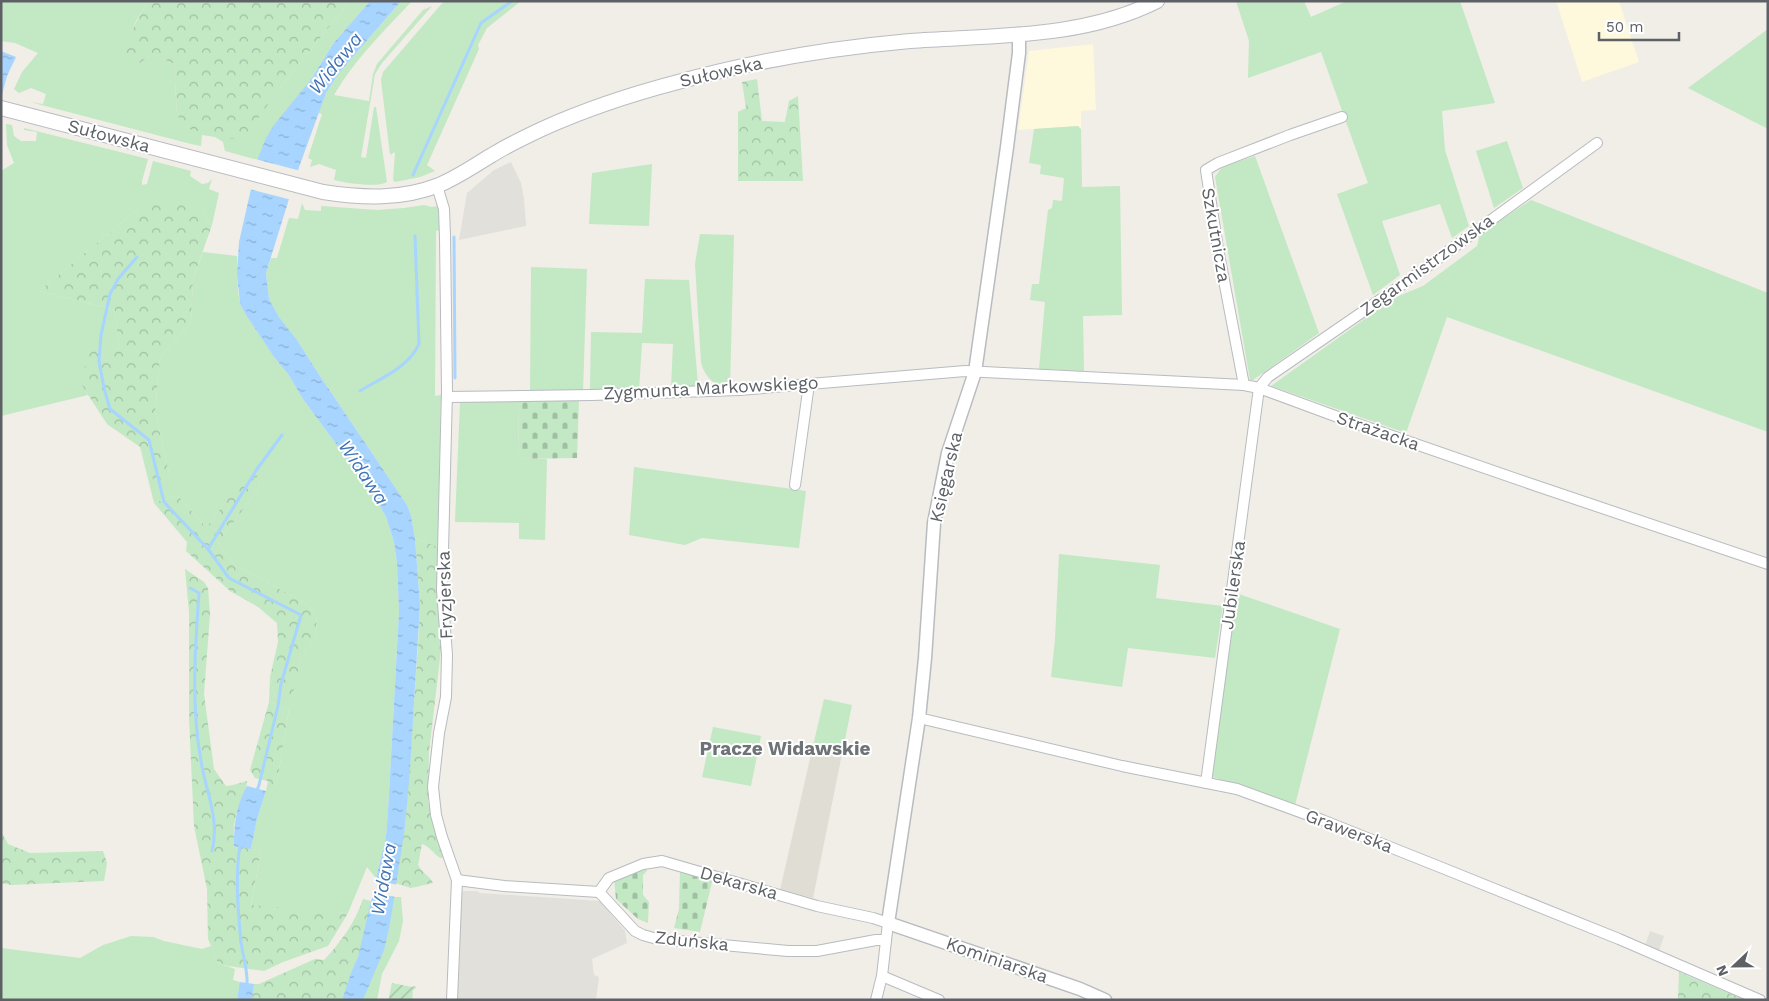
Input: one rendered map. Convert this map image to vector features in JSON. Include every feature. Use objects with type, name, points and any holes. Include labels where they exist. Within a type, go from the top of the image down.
[{"type":"main road","name":"Sułowska","points":[[8,109],[304,188],[339,195],[368,197],[400,195],[437,186],[513,143],[543,129],[612,102],[677,82],[747,65],[820,52],[908,42],[1057,30],[1097,23],[1128,14],[1158,1]]},
{"type":"street","name":"Księgarska","points":[[888,923],[920,718],[934,523],[948,454],[975,372],[1007,147],[1019,53],[1019,34]]},
{"type":"street","name":"Szkutnicza","points":[[1244,385],[1206,170],[1218,163],[1342,117]]},
{"type":"street","name":"Zegarmistrzowska","points":[[1259,388],[1268,377],[1406,282],[1597,143]]},
{"type":"street","name":"Fryzjerska","points":[[437,186],[444,209],[447,397],[442,590],[448,654],[446,697],[439,734],[433,787],[436,815],[457,880],[452,1000]]},
{"type":"street","name":"Zygmunta Markowskiego","points":[[447,397],[739,390],[965,371],[975,372]]},
{"type":"street","name":"Strażacka","points":[[975,372],[1244,385],[1259,388],[1342,419],[1768,564]]},
{"type":"street","points":[[794,485],[809,384]]},
{"type":"street","name":"Jubilerska","points":[[1206,783],[1259,388]]},
{"type":"street","name":"Grawerska","points":[[920,718],[1122,766],[1237,789],[1322,820],[1619,939],[1760,1000]]},
{"type":"street","name":"Dekarska","points":[[599,892],[609,878],[643,864],[662,861],[817,906],[888,923]]},
{"type":"street","points":[[457,880],[504,886],[599,892]]},
{"type":"street","name":"Zduńska","points":[[599,892],[635,931],[657,939],[817,952],[876,940],[886,940]]},
{"type":"street","points":[[876,1000],[886,978],[888,923]]},
{"type":"street","name":"Kominiarska","points":[[888,923],[1080,989],[1105,1000]]},
{"type":"street","points":[[886,978],[939,1000]]},
{"type":"shaded area","points":[[1556,1],[1619,1],[1639,62],[1582,82]]},
{"type":"shaded area","points":[[1093,44],[1096,110],[1081,111],[1081,129],[1077,126],[1018,130],[1029,51]]},
{"type":"shaded area","points":[[511,162],[521,183],[526,226],[459,240],[467,193],[494,170]]},
{"type":"shaded area","points":[[812,750],[842,754],[813,898],[780,890]]},
{"type":"shaded area","points":[[461,892],[600,901],[625,931],[627,943],[592,959],[594,975],[599,977],[596,1000],[457,1000]]},
{"type":"shaded area","points":[[1650,931],[1664,936],[1659,951],[1645,946]]},
{"type":"green space","points":[[1,1],[148,1],[136,21],[124,49],[134,67],[153,54],[174,64],[177,114],[242,140],[283,84],[350,1],[370,1],[333,44],[312,78],[294,101],[258,160],[225,151],[223,142],[215,137],[202,135],[201,146],[30,102],[43,104],[46,94],[31,88],[19,93],[14,89],[22,72],[38,53],[15,43],[1,41]]},
{"type":"green space","points":[[148,1],[350,1],[283,84],[242,141],[184,128],[177,114],[174,64],[153,54],[134,67],[126,68],[122,58],[123,51]]},
{"type":"green space","points":[[401,1],[412,1],[361,57],[334,95],[369,101],[373,74],[377,64],[423,10],[432,6],[382,63],[375,74],[361,157],[366,158],[374,107],[376,107],[387,182],[369,185],[334,180],[336,170],[319,164],[310,167],[312,160],[308,158],[322,114],[318,113],[326,93],[339,73]]},
{"type":"green space","points":[[444,1],[521,1],[487,28],[478,45],[479,49],[427,165],[435,171],[420,177],[395,182],[393,180],[395,152],[390,155],[381,80],[383,72]]},
{"type":"green space","points":[[1236,1],[1304,1],[1311,17],[1347,1],[1460,1],[1495,103],[1442,111],[1445,150],[1469,226],[1452,238],[1440,204],[1382,221],[1400,275],[1373,295],[1337,194],[1368,183],[1321,52],[1248,78],[1249,41]]},
{"type":"green space","points":[[1768,29],[1768,129],[1688,88]]},
{"type":"green space","points":[[757,79],[762,121],[785,122],[789,101],[798,96],[803,181],[738,181],[738,112],[746,108],[742,82]]},
{"type":"green space","points":[[6,124],[12,125],[14,136],[21,141],[36,141],[37,132],[24,130],[24,128],[148,159],[142,185],[147,184],[153,161],[191,171],[190,176],[202,184],[208,183],[212,179],[209,189],[219,193],[212,225],[200,207],[150,199],[39,291],[115,310],[119,350],[81,384],[88,395],[1,416],[1,171],[14,163],[7,145]]},
{"type":"green space","points":[[1078,126],[1081,129],[1082,187],[1120,186],[1122,315],[1083,316],[1084,371],[1039,369],[1045,302],[1030,300],[1032,284],[1039,284],[1048,210],[1052,208],[1053,200],[1062,201],[1064,178],[1040,174],[1041,165],[1029,163],[1034,129]]},
{"type":"green space","points":[[1507,141],[1523,188],[1494,208],[1476,151]]},
{"type":"green space","points":[[1255,156],[1319,333],[1253,380],[1250,380],[1215,177],[1222,167]]},
{"type":"green space","points":[[652,164],[649,226],[589,224],[592,173]]},
{"type":"green space","points":[[150,199],[182,200],[200,207],[212,225],[193,279],[191,322],[160,358],[155,411],[170,477],[154,482],[140,447],[107,424],[81,384],[90,344],[119,350],[115,310],[39,291]]},
{"type":"green space","points":[[1531,200],[1768,293],[1768,432],[1447,317],[1406,433],[1271,386],[1394,298],[1423,286],[1477,246],[1480,234]]},
{"type":"green space","points":[[302,203],[305,210],[321,211],[321,206],[377,210],[424,205],[438,206],[441,230],[436,231],[435,396],[441,395],[438,547],[415,538],[407,505],[297,340],[279,317],[269,299],[266,273],[271,258],[277,258],[289,218],[298,219]]},
{"type":"green space","points":[[700,234],[734,235],[730,387],[725,387],[711,380],[702,367],[701,362],[695,264]]},
{"type":"green space","points":[[203,252],[237,256],[238,291],[240,304],[246,315],[274,357],[288,374],[303,399],[375,497],[386,517],[394,542],[399,612],[386,837],[376,878],[367,867],[348,913],[251,906],[261,851],[251,849],[257,819],[266,791],[268,794],[277,782],[289,709],[269,702],[270,677],[275,698],[291,697],[301,659],[317,634],[316,614],[302,601],[234,565],[218,543],[260,487],[254,465],[209,524],[204,525],[177,495],[154,503],[140,447],[154,481],[170,477],[155,411],[160,358],[191,322],[193,279]]},
{"type":"green space","points":[[531,267],[587,269],[583,392],[530,392]]},
{"type":"green space","points":[[645,279],[689,280],[698,384],[691,387],[671,388],[673,344],[642,343],[639,390],[590,390],[591,332],[642,333]]},
{"type":"green space","points":[[519,400],[518,459],[547,459],[545,540],[519,539],[519,523],[455,522],[460,401]]},
{"type":"green space","points":[[519,400],[579,400],[577,458],[518,459]]},
{"type":"green space","points":[[254,464],[260,487],[218,543],[234,565],[302,601],[316,614],[317,634],[301,659],[292,697],[290,698],[275,698],[270,677],[278,642],[277,623],[258,607],[230,591],[186,551],[187,542],[154,503],[177,495],[204,525],[209,524]]},
{"type":"green space","points":[[634,467],[806,491],[799,548],[702,538],[685,545],[629,535]]},
{"type":"green space","points":[[415,538],[438,547],[442,641],[429,752],[428,801],[443,858],[440,858],[422,844],[418,865],[433,883],[411,888],[395,883],[405,827],[418,646],[420,605]]},
{"type":"green space","points":[[1059,554],[1160,565],[1156,598],[1223,606],[1215,658],[1128,648],[1122,687],[1051,677],[1055,640]]},
{"type":"green space","points":[[185,569],[204,582],[208,588],[210,614],[204,694],[214,769],[226,786],[247,781],[235,820],[234,845],[261,851],[251,905],[348,913],[328,946],[264,971],[218,963],[208,939],[207,889],[194,826],[189,718],[189,612]]},
{"type":"green space","points":[[1236,593],[1340,629],[1295,805],[1212,777]]},
{"type":"green space","points":[[824,699],[852,705],[842,754],[812,750]]},
{"type":"green space","points":[[269,702],[289,709],[277,782],[268,795],[266,791],[268,781],[255,778],[250,770]]},
{"type":"green space","points":[[713,727],[761,736],[751,786],[702,777]]},
{"type":"green space","points":[[1,815],[2,833],[8,844],[30,853],[103,851],[107,863],[104,881],[11,885],[1,883]]},
{"type":"green space","points":[[646,867],[647,871],[643,875],[643,895],[649,902],[648,923],[638,919],[616,899],[614,879]]},
{"type":"green space","points":[[680,871],[712,882],[700,932],[674,928],[679,909]]},
{"type":"green space","points":[[393,897],[401,897],[403,921],[399,941],[382,974],[377,1000],[363,1000],[390,924]]},
{"type":"green space","points":[[363,899],[371,901],[366,928],[359,955],[342,1000],[252,1000],[254,984],[259,984],[315,959],[324,960],[347,932]]},
{"type":"green space","points":[[131,936],[153,937],[202,949],[211,946],[218,963],[235,969],[233,980],[240,982],[237,1000],[1,1000],[1,948],[80,958],[103,945]]},
{"type":"green space","points":[[1679,972],[1745,1000],[1678,1000]]},
{"type":"green space","points":[[392,983],[415,986],[412,1000],[390,1000]]},
{"type":"water","name":"Widawa","points":[[370,1],[401,1],[339,73],[326,93],[298,170],[266,273],[269,299],[279,317],[297,340],[407,505],[415,538],[420,605],[410,769],[405,827],[390,924],[384,950],[363,1000],[342,1000],[358,957],[371,901],[376,893],[376,878],[386,837],[399,612],[394,542],[386,517],[375,497],[303,399],[288,374],[274,357],[246,315],[240,304],[237,274],[239,242],[258,158],[266,138],[274,125],[312,78],[333,44]]},
{"type":"water","points":[[1,51],[16,57],[7,76],[1,98]]},
{"type":"water","points":[[247,786],[266,791],[257,819],[251,849],[234,846],[236,815],[240,800]]},
{"type":"water","points":[[240,982],[254,984],[252,1000],[237,1000]]},
{"type":"pier","points":[[255,159],[301,171],[292,200],[249,189]]},
{"type":"pier","points":[[375,880],[398,885],[396,897],[373,893]]},
{"type":"waterway","points":[[413,175],[481,23],[512,1]]},
{"type":"waterway","points":[[360,391],[401,366],[408,360],[419,344],[415,236]]},
{"type":"waterway","points":[[454,237],[455,378]]},
{"type":"waterway","points":[[137,257],[118,279],[110,294],[101,335],[99,361],[110,409],[149,440],[164,502],[208,549],[229,578],[301,615],[281,684],[278,706],[256,793]]},
{"type":"waterway","points":[[208,549],[257,469],[282,435]]},
{"type":"waterway","points":[[190,588],[199,593],[195,656],[196,719],[203,773],[213,816],[214,839],[212,851]]},
{"type":"waterway","points":[[240,845],[237,881],[238,906],[247,985]]},
{"type":"district","name":"Pracze Widawskie","points":[[785,748]]}]
